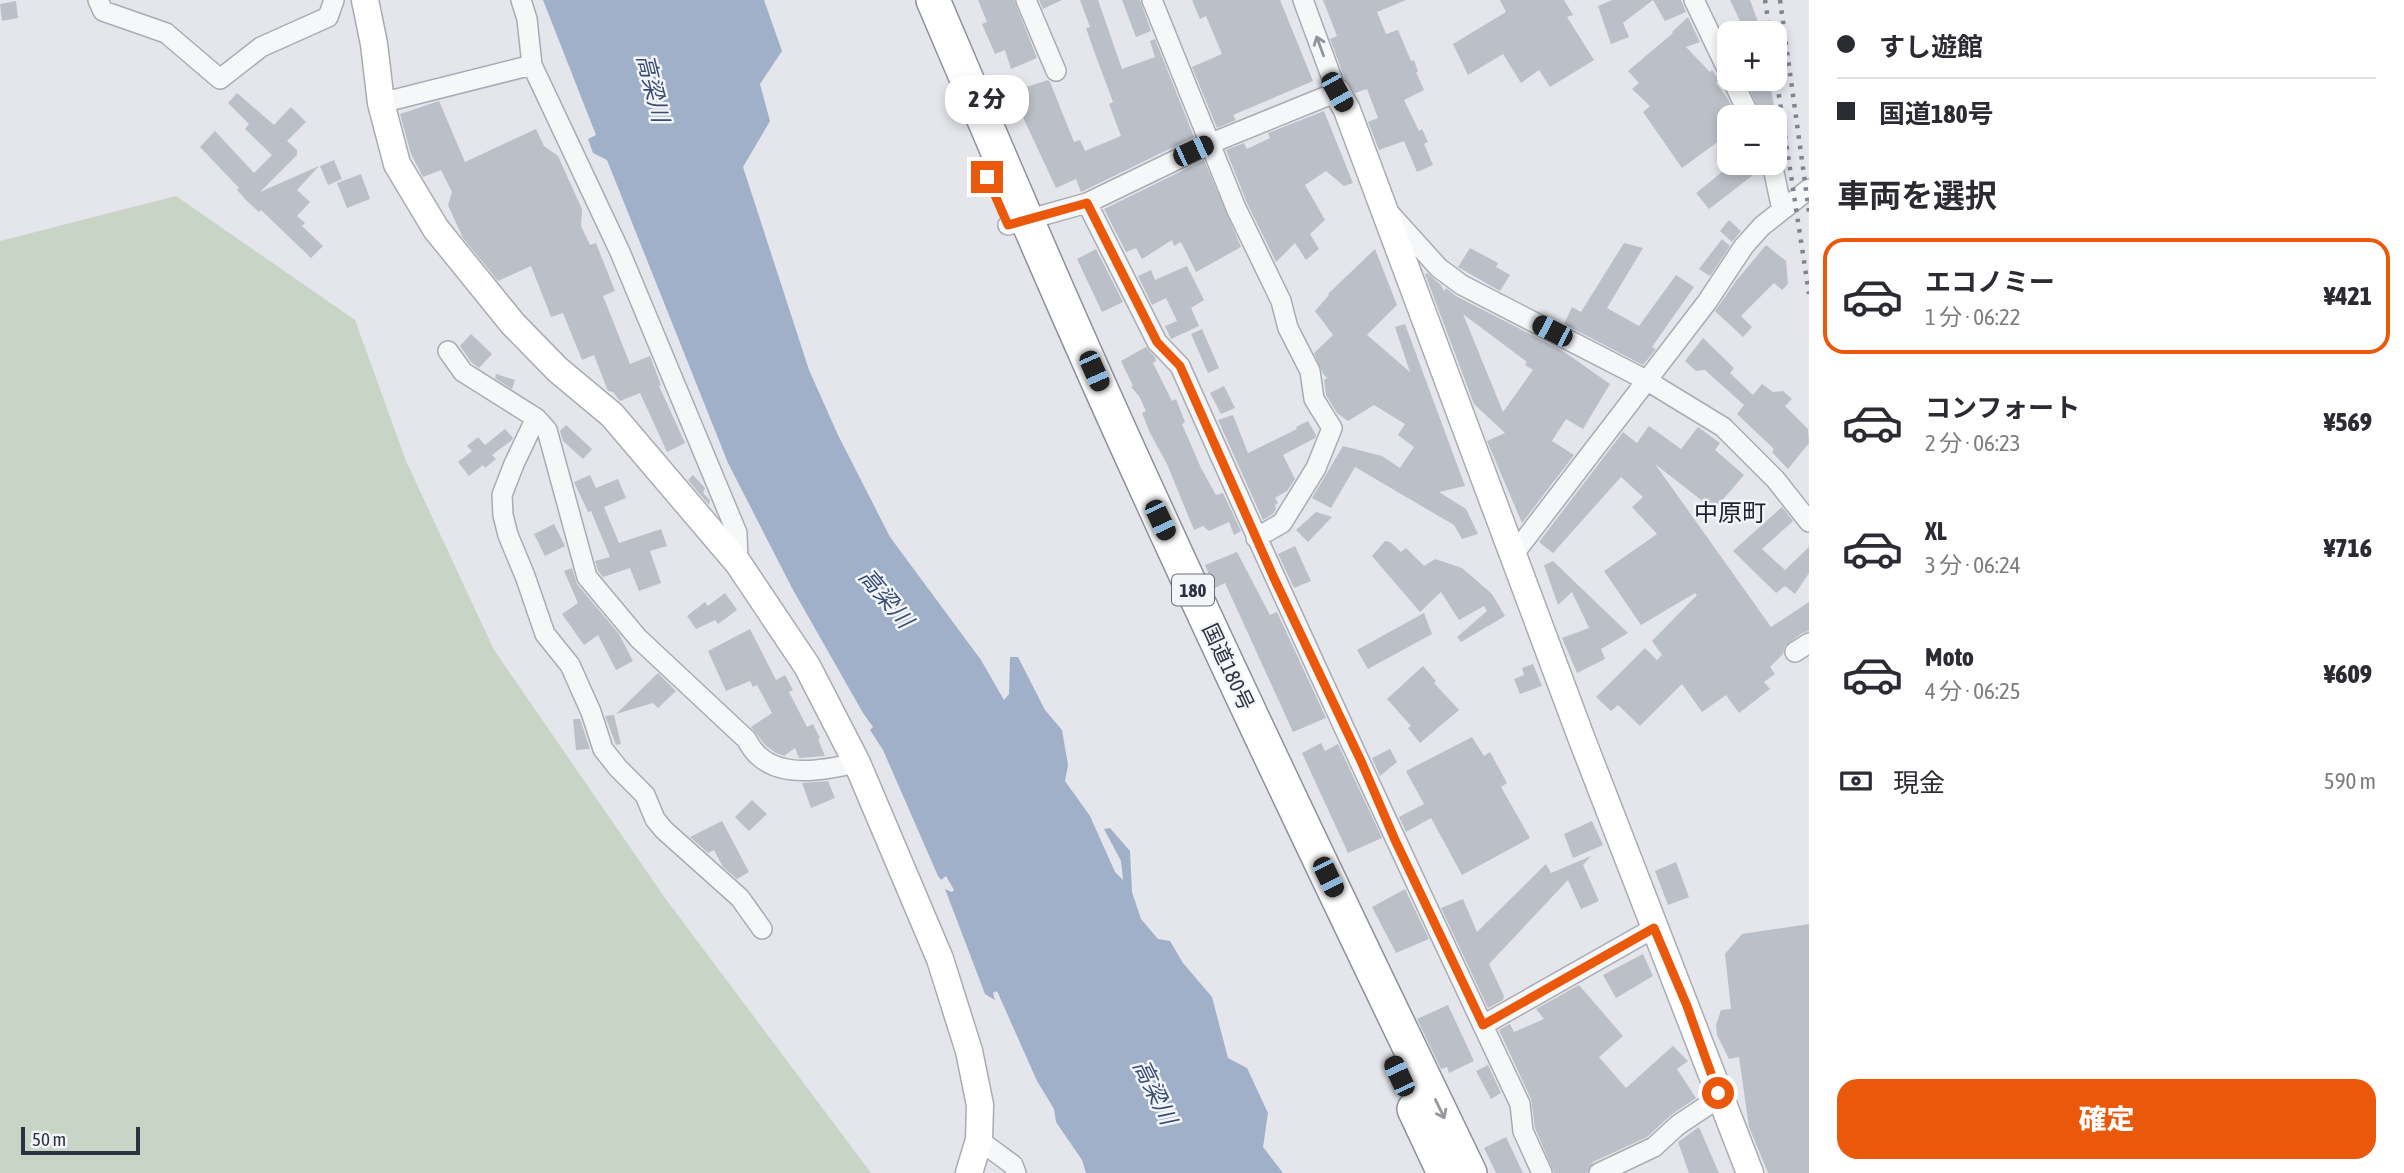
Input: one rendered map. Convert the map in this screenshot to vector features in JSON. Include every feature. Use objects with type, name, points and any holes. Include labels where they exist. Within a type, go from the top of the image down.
[{"type":"highway","name":"国道180号","points":[[911,0],[1470,1173]]},
{"type":"highway","name":"国道180号","points":[[933,0],[1017,222],[1138,517],[1444,1173]]},
{"type":"street","points":[[98,0],[103,11],[166,33],[220,79],[261,47],[328,17],[334,0]]},
{"type":"street","points":[[365,0],[374,44],[381,103],[397,164],[436,229],[513,324],[558,370],[612,415],[737,563],[807,666],[858,763],[940,959],[969,1051],[980,1105],[979,1140],[969,1173]]},
{"type":"street","points":[[521,0],[527,19],[532,65],[620,252],[732,520],[737,533],[737,563]]},
{"type":"street","points":[[1026,0],[1056,71]]},
{"type":"street","points":[[1152,0],[1236,208],[1281,301],[1288,328],[1310,371],[1314,399],[1332,428],[1316,468],[1282,523],[1256,538]]},
{"type":"street","points":[[1303,0],[1337,92],[1347,110],[1654,928],[1687,1006],[1750,1173]]},
{"type":"street","points":[[1694,0],[1717,48]]},
{"type":"street","points":[[381,103],[532,65]]},
{"type":"street","points":[[1017,222],[1087,203],[1209,144],[1337,92]]},
{"type":"street","points":[[1775,175],[1782,210]]},
{"type":"street","points":[[1513,555],[1707,302],[1744,246],[1762,226],[1809,189]]},
{"type":"street","points":[[1087,203],[1157,342],[1180,366],[1256,538],[1361,761],[1400,853],[1520,1104],[1523,1131],[1542,1173]]},
{"type":"street","points":[[1381,204],[1439,268],[1462,285],[1646,380],[1723,427],[1776,480],[1809,522]]},
{"type":"street","points":[[448,351],[463,372],[536,418],[547,430],[587,577],[638,638],[746,739],[760,758],[783,769],[813,770],[858,763]]},
{"type":"street","points":[[536,418],[502,495],[508,535],[545,634],[570,665],[591,712],[603,749],[645,795],[655,819],[740,898],[762,929]]},
{"type":"street","points":[[1483,1025],[1654,928]]},
{"type":"street","points":[[1599,1173],[1654,1147],[1678,1125],[1720,1097]]},
{"type":"street","points":[[979,1140],[1013,1165],[1017,1173]]},
{"type":"green space","points":[[176,196],[355,320],[406,461],[494,650],[665,898],[871,1173],[0,1173],[0,241]]},
{"type":"water","name":"高梁川","points":[[543,0],[764,0],[782,51],[760,84],[770,121],[743,167],[809,370],[838,435],[890,537],[981,660],[1004,700],[1009,694],[1010,657],[1018,657],[1045,710],[1062,730],[1068,765],[1065,781],[1090,816],[1115,872],[1123,880],[1121,861],[1104,829],[1110,828],[1130,851],[1132,892],[1141,919],[1158,939],[1170,941],[1183,963],[1212,997],[1228,1058],[1247,1068],[1268,1113],[1263,1147],[1283,1173],[1086,1173],[1082,1160],[1056,1122],[1054,1109],[1037,1081],[997,991],[993,993],[995,1000],[985,994],[945,889],[952,892],[954,890],[946,876],[941,880],[938,876],[883,750],[870,730],[873,727],[792,588],[728,463],[607,160],[593,153],[588,139],[596,135]]},
{"type":"building","points":[[978,0],[1014,0],[1037,58],[1011,69],[1005,50],[995,54],[982,24],[987,22]]},
{"type":"building","points":[[1039,0],[1062,0],[1043,9]]},
{"type":"building","points":[[1080,0],[1098,0],[1122,69],[1155,57],[1150,41],[1155,39],[1194,137],[1081,192],[1076,179],[1056,188],[1021,113],[1014,91],[1048,80],[1074,142],[1080,140],[1085,151],[1121,136],[1109,104],[1113,102],[1086,28],[1090,27]]},
{"type":"building","points":[[1122,0],[1140,0],[1151,31],[1136,37]]},
{"type":"building","points":[[1192,0],[1280,0],[1313,81],[1233,115],[1236,120],[1217,128],[1192,67],[1222,54],[1206,16],[1200,19]]},
{"type":"building","points":[[1323,0],[1406,0],[1377,12],[1386,34],[1398,30],[1411,61],[1414,60],[1424,90],[1404,100],[1419,131],[1422,129],[1428,142],[1424,144],[1433,165],[1417,172],[1404,141],[1379,150],[1368,122],[1378,118],[1367,89],[1355,93],[1345,79],[1330,39],[1337,36]]},
{"type":"building","points":[[1500,0],[1564,0],[1573,15],[1567,17],[1594,60],[1550,87],[1539,70],[1521,83],[1503,54],[1468,75],[1453,44],[1506,12]]},
{"type":"building","points":[[1612,0],[1653,0],[1623,23],[1629,37],[1611,44],[1598,6]]},
{"type":"building","points":[[1653,0],[1681,0],[1686,12],[1665,21]]},
{"type":"building","points":[[1730,0],[1750,0],[1758,21],[1740,21]]},
{"type":"building","points":[[16,1],[18,18],[2,21],[0,4]]},
{"type":"building","points":[[1688,17],[1700,42],[1686,47],[1710,72],[1712,70],[1717,77],[1717,91],[1722,91],[1731,105],[1717,105],[1717,142],[1682,168],[1643,112],[1650,106],[1632,89],[1639,83],[1628,71]]},
{"type":"building","points":[[1750,91],[1771,91],[1774,105],[1757,105]]},
{"type":"building","points":[[237,93],[274,125],[291,107],[306,122],[287,141],[297,150],[297,155],[260,192],[319,166],[297,190],[310,202],[297,216],[305,223],[302,226],[323,246],[311,258],[261,210],[259,212],[247,201],[237,190],[239,188],[200,147],[215,131],[254,173],[272,155],[245,129],[249,124],[228,103]]},
{"type":"building","points":[[439,101],[465,162],[536,129],[544,146],[558,156],[582,209],[581,226],[590,245],[596,243],[615,291],[603,296],[630,364],[650,356],[661,385],[659,386],[685,443],[667,452],[640,393],[620,401],[613,392],[608,391],[594,355],[582,360],[563,313],[551,317],[531,266],[498,281],[463,238],[448,205],[452,192],[441,170],[423,177],[411,154],[400,114]]},
{"type":"building","points":[[1324,111],[1353,183],[1344,186],[1326,171],[1305,185],[1325,220],[1310,234],[1319,249],[1306,260],[1295,243],[1276,262],[1247,203],[1226,150],[1244,143],[1247,149],[1270,138],[1268,133]]},
{"type":"building","points":[[334,160],[342,179],[328,185],[320,166]]},
{"type":"building","points":[[1204,160],[1241,247],[1196,272],[1181,242],[1174,246],[1172,240],[1142,259],[1136,248],[1126,252],[1104,209]]},
{"type":"building","points":[[361,174],[370,199],[347,208],[337,183]]},
{"type":"building","points":[[1718,175],[1753,175],[1709,209],[1696,193]]},
{"type":"building","points":[[1729,220],[1741,231],[1732,242],[1720,231]]},
{"type":"building","points":[[1722,239],[1730,246],[1710,276],[1699,269]]},
{"type":"building","points":[[1624,243],[1643,248],[1607,308],[1639,326],[1676,275],[1694,287],[1652,347],[1656,349],[1643,365],[1564,324],[1572,307],[1581,312]]},
{"type":"building","points":[[1766,245],[1786,261],[1788,284],[1782,290],[1774,283],[1741,316],[1752,327],[1743,337],[1715,311]]},
{"type":"building","points":[[1470,248],[1498,263],[1496,267],[1510,275],[1500,291],[1458,267]]},
{"type":"building","points":[[1096,249],[1123,302],[1102,312],[1077,259]]},
{"type":"building","points":[[1375,249],[1397,305],[1367,335],[1410,372],[1395,327],[1405,324],[1465,486],[1439,492],[1466,509],[1478,534],[1462,539],[1454,525],[1355,467],[1331,508],[1312,498],[1343,446],[1382,456],[1400,468],[1414,447],[1398,435],[1405,424],[1374,405],[1348,421],[1337,413],[1326,395],[1324,380],[1327,378],[1314,353],[1333,335],[1315,311],[1328,294]]},
{"type":"building","points":[[1187,266],[1204,300],[1191,308],[1199,326],[1171,339],[1165,326],[1177,321],[1166,298],[1152,305],[1138,276],[1151,270],[1155,280]]},
{"type":"building","points":[[1425,274],[1441,285],[1444,291],[1446,288],[1456,296],[1563,351],[1610,384],[1583,429],[1566,419],[1552,441],[1574,455],[1522,523],[1487,441],[1505,433],[1474,404]],"holes":[[[1463,314],[1527,362],[1525,365],[1533,370],[1503,412]]]},
{"type":"building","points":[[1202,329],[1219,368],[1208,373],[1191,334]]},
{"type":"building","points":[[471,334],[492,354],[479,368],[471,362],[460,346]]},
{"type":"building","points":[[1703,338],[1734,368],[1730,373],[1753,395],[1762,384],[1773,392],[1783,391],[1792,399],[1785,406],[1808,429],[1809,443],[1788,469],[1772,452],[1774,449],[1737,414],[1744,405],[1705,370],[1696,371],[1685,361]]},
{"type":"building","points":[[1146,347],[1155,357],[1156,361],[1153,363],[1172,401],[1176,399],[1185,422],[1182,424],[1201,468],[1216,495],[1223,493],[1241,531],[1234,535],[1229,522],[1209,531],[1203,526],[1194,530],[1167,464],[1150,433],[1142,413],[1146,411],[1131,387],[1133,386],[1121,361]]},
{"type":"building","points":[[496,374],[515,380],[512,389],[495,378]]},
{"type":"building","points":[[1224,386],[1235,408],[1221,414],[1210,393]]},
{"type":"building","points":[[1233,415],[1248,453],[1308,421],[1316,435],[1283,455],[1295,479],[1287,491],[1275,498],[1278,503],[1273,514],[1263,520],[1218,420]]},
{"type":"building","points":[[566,425],[592,449],[583,459],[563,441],[560,431]]},
{"type":"building","points":[[1649,426],[1681,449],[1698,427],[1720,443],[1715,450],[1744,475],[1714,510],[1655,464],[1771,627],[1809,602],[1809,631],[1785,646],[1783,654],[1770,667],[1775,674],[1764,682],[1770,689],[1739,713],[1726,695],[1702,712],[1682,684],[1640,726],[1618,705],[1611,711],[1596,697],[1645,648],[1657,660],[1662,655],[1652,641],[1697,595],[1695,593],[1641,625],[1604,571],[1657,534],[1632,507],[1643,497],[1621,477],[1553,553],[1539,542],[1623,432],[1637,443]]},
{"type":"building","points":[[505,429],[512,440],[492,455],[496,459],[469,476],[458,462],[472,451],[467,446],[478,437],[485,445]]},
{"type":"building","points":[[590,475],[596,488],[618,479],[626,498],[604,507],[619,543],[661,529],[667,546],[650,551],[661,583],[639,591],[630,568],[603,577],[598,571],[595,561],[610,557],[591,511],[588,512],[574,482]]},
{"type":"building","points":[[693,475],[705,488],[703,493],[710,500],[709,505],[688,480]]},
{"type":"building","points":[[1782,507],[1793,521],[1762,549],[1785,570],[1809,547],[1809,573],[1795,594],[1785,586],[1776,593],[1733,551]]},
{"type":"building","points":[[1316,512],[1332,517],[1308,542],[1296,530]]},
{"type":"building","points":[[554,524],[565,546],[545,556],[534,534]]},
{"type":"building","points":[[1385,541],[1401,552],[1406,548],[1424,566],[1435,559],[1462,568],[1492,594],[1505,616],[1461,642],[1457,637],[1487,611],[1484,606],[1459,620],[1441,592],[1420,612],[1372,556]]},
{"type":"building","points":[[1295,546],[1311,581],[1294,588],[1278,554]]},
{"type":"building","points":[[1237,552],[1270,615],[1277,612],[1326,718],[1293,732],[1225,583],[1215,588],[1205,565]]},
{"type":"building","points":[[1553,561],[1628,633],[1601,649],[1605,659],[1577,673],[1562,638],[1589,628],[1572,592],[1558,605],[1544,565]]},
{"type":"building","points":[[572,568],[577,584],[619,634],[633,661],[616,670],[598,635],[584,645],[562,614],[578,603],[564,571]]},
{"type":"building","points":[[725,593],[737,610],[718,624],[715,620],[696,629],[687,616],[705,602],[708,606]]},
{"type":"building","points":[[1424,613],[1432,634],[1368,669],[1357,650]]},
{"type":"building","points":[[750,629],[776,680],[785,675],[793,690],[789,692],[807,727],[813,724],[825,756],[799,758],[795,748],[784,756],[776,753],[765,745],[751,727],[772,713],[757,685],[753,687],[750,681],[726,691],[708,651]]},
{"type":"building","points":[[1533,664],[1542,686],[1520,694],[1514,679],[1524,675],[1522,668]]},
{"type":"building","points":[[1423,666],[1436,681],[1434,683],[1459,710],[1420,743],[1408,728],[1411,726],[1387,699]]},
{"type":"building","points":[[658,673],[676,691],[658,708],[653,703],[616,714]]},
{"type":"building","points":[[614,715],[621,744],[616,745],[605,716]]},
{"type":"building","points":[[573,719],[580,719],[590,749],[576,750]]},
{"type":"building","points":[[1472,737],[1484,756],[1490,752],[1507,783],[1501,787],[1530,838],[1462,875],[1431,818],[1406,832],[1399,817],[1424,804],[1406,771]]},
{"type":"building","points":[[1321,743],[1325,751],[1338,744],[1382,838],[1348,853],[1302,753]]},
{"type":"building","points":[[1390,749],[1397,762],[1380,776],[1372,758]]},
{"type":"building","points":[[828,781],[835,798],[811,808],[802,783]]},
{"type":"building","points":[[752,800],[767,814],[749,831],[735,817]]},
{"type":"building","points":[[722,821],[749,872],[737,879],[723,867],[714,850],[708,853],[690,837]]},
{"type":"building","points":[[1592,821],[1603,845],[1573,858],[1564,834]]},
{"type":"building","points":[[1591,856],[1583,865],[1599,901],[1581,909],[1568,880],[1489,964],[1504,996],[1503,1000],[1488,1008],[1441,908],[1463,899],[1477,932],[1546,864],[1551,873]]},
{"type":"building","points":[[1676,862],[1689,897],[1668,905],[1655,871]]},
{"type":"building","points":[[1405,889],[1429,939],[1396,953],[1372,907]]},
{"type":"building","points":[[1809,924],[1809,1173],[1768,1173],[1749,1127],[1739,1057],[1729,1059],[1717,1035],[1716,1025],[1721,1010],[1731,1009],[1725,954],[1742,934]]},
{"type":"building","points":[[1643,954],[1653,976],[1616,998],[1603,975]]},
{"type":"building","points":[[1579,985],[1623,1036],[1599,1057],[1626,1088],[1673,1046],[1688,1061],[1677,1069],[1696,1098],[1671,1115],[1647,1137],[1593,1162],[1587,1173],[1554,1173],[1535,1128],[1531,1099],[1499,1030],[1510,1024],[1514,1032],[1544,1019],[1536,1009]]},
{"type":"building","points":[[1448,1005],[1474,1061],[1449,1073],[1447,1067],[1441,1069],[1417,1019]]},
{"type":"building","points":[[1488,1065],[1501,1093],[1491,1099],[1476,1071]]},
{"type":"building","points":[[1699,1127],[1719,1173],[1689,1173],[1678,1142]]},
{"type":"building","points":[[1506,1137],[1523,1173],[1496,1173],[1484,1148]]},
{"type":"railway","points":[[1765,0],[1768,21]]},
{"type":"railway","points":[[1780,0],[1809,212]]},
{"type":"railway","points":[[1778,91],[1809,294]]},
{"type":"district","name":"中原町","points":[[1730,513]]},
{"type":"route","points":[[987,177],[1008,225],[1087,203],[1157,342],[1180,366],[1273,576],[1483,1025],[1654,928],[1687,1006],[1718,1093]]}]
